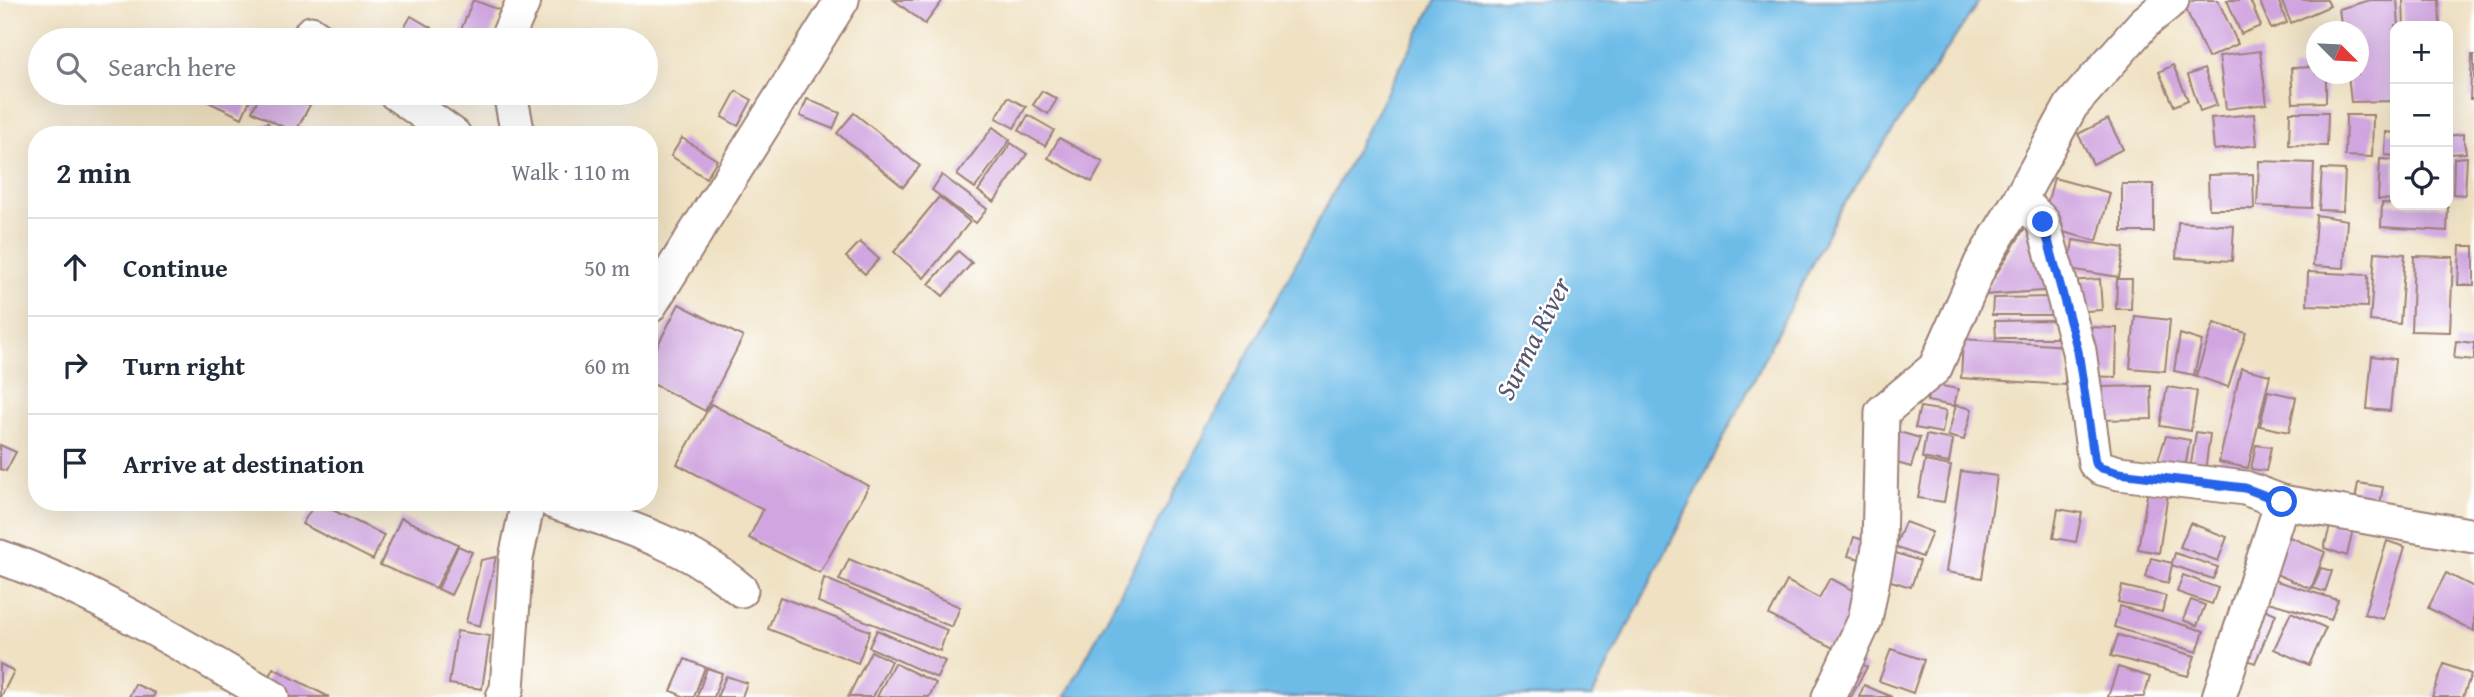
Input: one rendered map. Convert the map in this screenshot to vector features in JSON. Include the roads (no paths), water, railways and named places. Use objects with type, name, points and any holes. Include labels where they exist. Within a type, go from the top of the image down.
[{"type":"street","points":[[511,28],[524,0]]},
{"type":"street","points":[[658,293],[842,0]]},
{"type":"street","points":[[1829,697],[1865,620],[1879,548],[1882,412],[1935,368],[1981,263],[2020,200],[2071,106],[2144,23],[2172,0]]},
{"type":"street","points":[[412,105],[441,126]]},
{"type":"street","points":[[512,105],[516,126]]},
{"type":"street","points":[[2020,200],[2043,222],[2078,351],[2095,463],[2101,468],[2119,473],[2245,488],[2282,502],[2474,536]]},
{"type":"street","points":[[2219,697],[2282,502]]},
{"type":"street","points":[[503,697],[507,689],[516,558],[526,511]]},
{"type":"street","points":[[580,511],[647,534],[720,573],[741,590]]},
{"type":"street","points":[[0,557],[51,576],[272,697]]},
{"type":"water","name":"Surma River","points":[[1436,0],[1980,0],[1838,213],[1592,697],[1065,697]]}]
